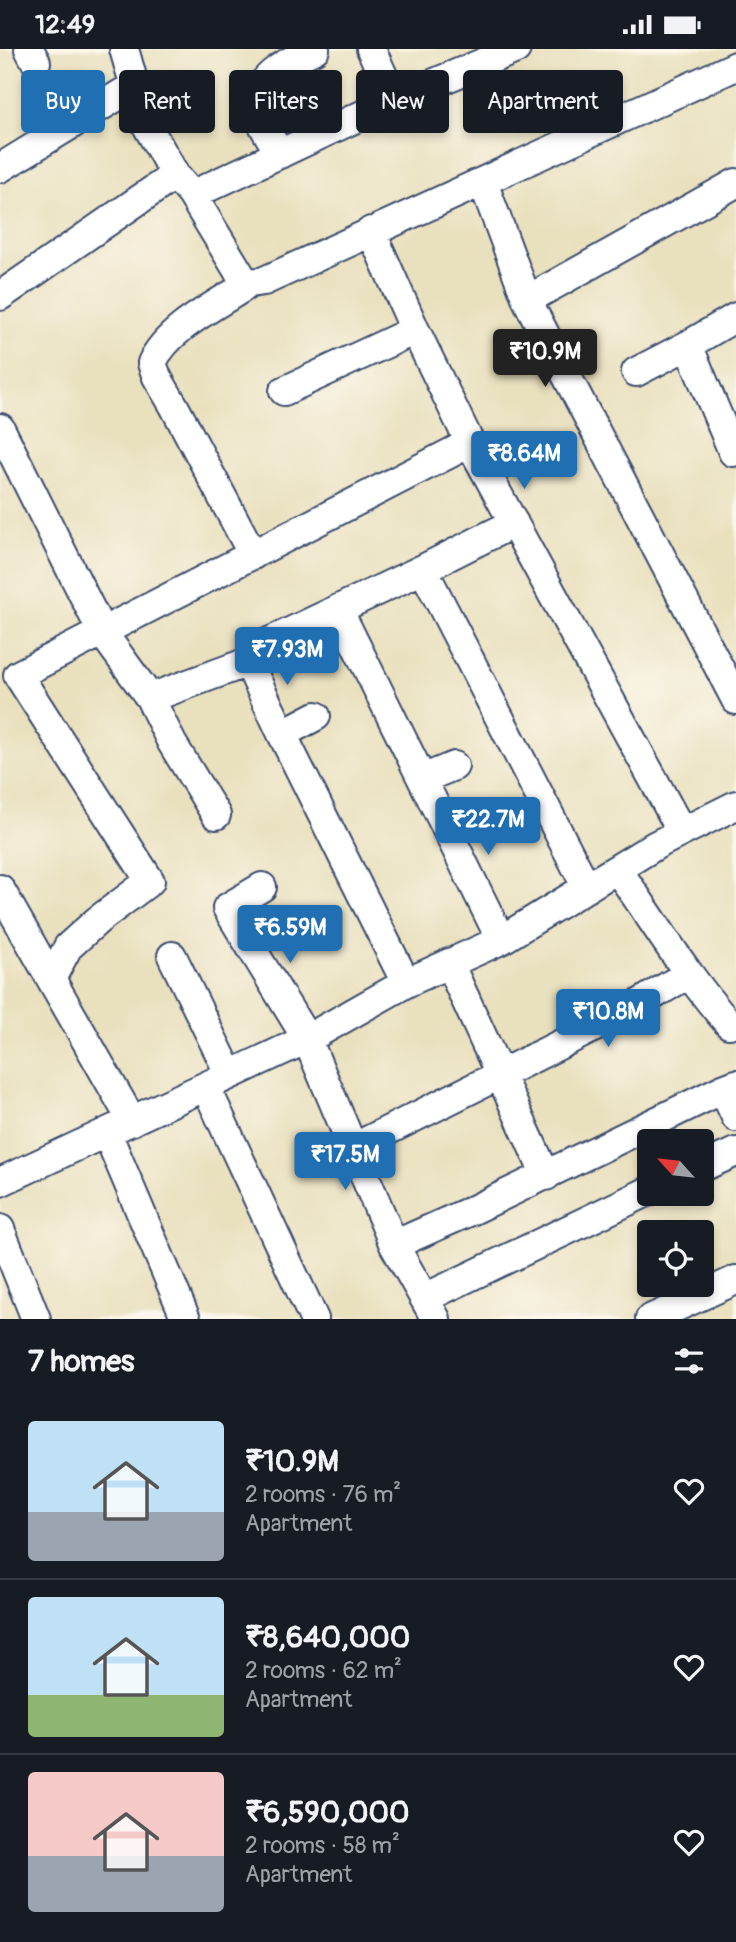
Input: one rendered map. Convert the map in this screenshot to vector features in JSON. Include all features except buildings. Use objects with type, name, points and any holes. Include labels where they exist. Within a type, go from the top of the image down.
[{"type":"street","points":[[124,49],[130,70]]},
{"type":"street","points":[[281,154],[260,120],[256,103],[257,90],[284,64],[315,49]]},
{"type":"street","points":[[372,49],[381,70]]},
{"type":"street","points":[[449,75],[501,52]]},
{"type":"street","points":[[253,555],[157,377],[152,363],[156,352],[171,336],[250,283],[264,281],[736,66]]},
{"type":"street","points":[[0,168],[119,95]]},
{"type":"street","points":[[0,296],[184,185],[281,154],[356,118]]},
{"type":"street","points":[[152,133],[243,278],[250,283]]},
{"type":"street","points":[[483,182],[527,300],[736,700]]},
{"type":"street","points":[[527,300],[736,183]]},
{"type":"street","points":[[371,231],[470,443],[682,832]]},
{"type":"street","points":[[636,372],[736,317]]},
{"type":"street","points":[[284,391],[415,330]]},
{"type":"street","points":[[688,345],[735,453]]},
{"type":"street","points":[[51,979],[68,947],[98,920],[150,881],[18,675],[470,443]]},
{"type":"street","points":[[4,445],[102,632],[150,698],[172,743],[216,815]]},
{"type":"street","points":[[150,698],[248,662],[267,643],[514,523]]},
{"type":"street","points":[[423,569],[587,887]]},
{"type":"street","points":[[338,609],[501,940]]},
{"type":"street","points":[[248,662],[406,983]]},
{"type":"street","points":[[282,734],[316,716]]},
{"type":"street","points":[[422,779],[454,766]]},
{"type":"street","points":[[0,1182],[307,1039],[406,983],[501,940],[617,869],[736,805]]},
{"type":"street","points":[[617,869],[688,974],[729,1024]]},
{"type":"street","points":[[262,887],[227,908],[307,1039],[394,1245],[430,1309],[637,1197]]},
{"type":"street","points":[[0,890],[132,1121]]},
{"type":"street","points":[[172,956],[218,1081],[314,1319]]},
{"type":"street","points":[[449,963],[546,1176]]},
{"type":"street","points":[[353,1149],[628,1011],[688,974]]},
{"type":"street","points":[[394,1245],[546,1176],[729,1087],[736,1117]]},
{"type":"street","points":[[107,1133],[186,1319]]},
{"type":"street","points":[[714,1161],[736,1151]]},
{"type":"street","points":[[0,1229],[36,1319]]},
{"type":"street","points":[[650,1319],[736,1280]]}]
